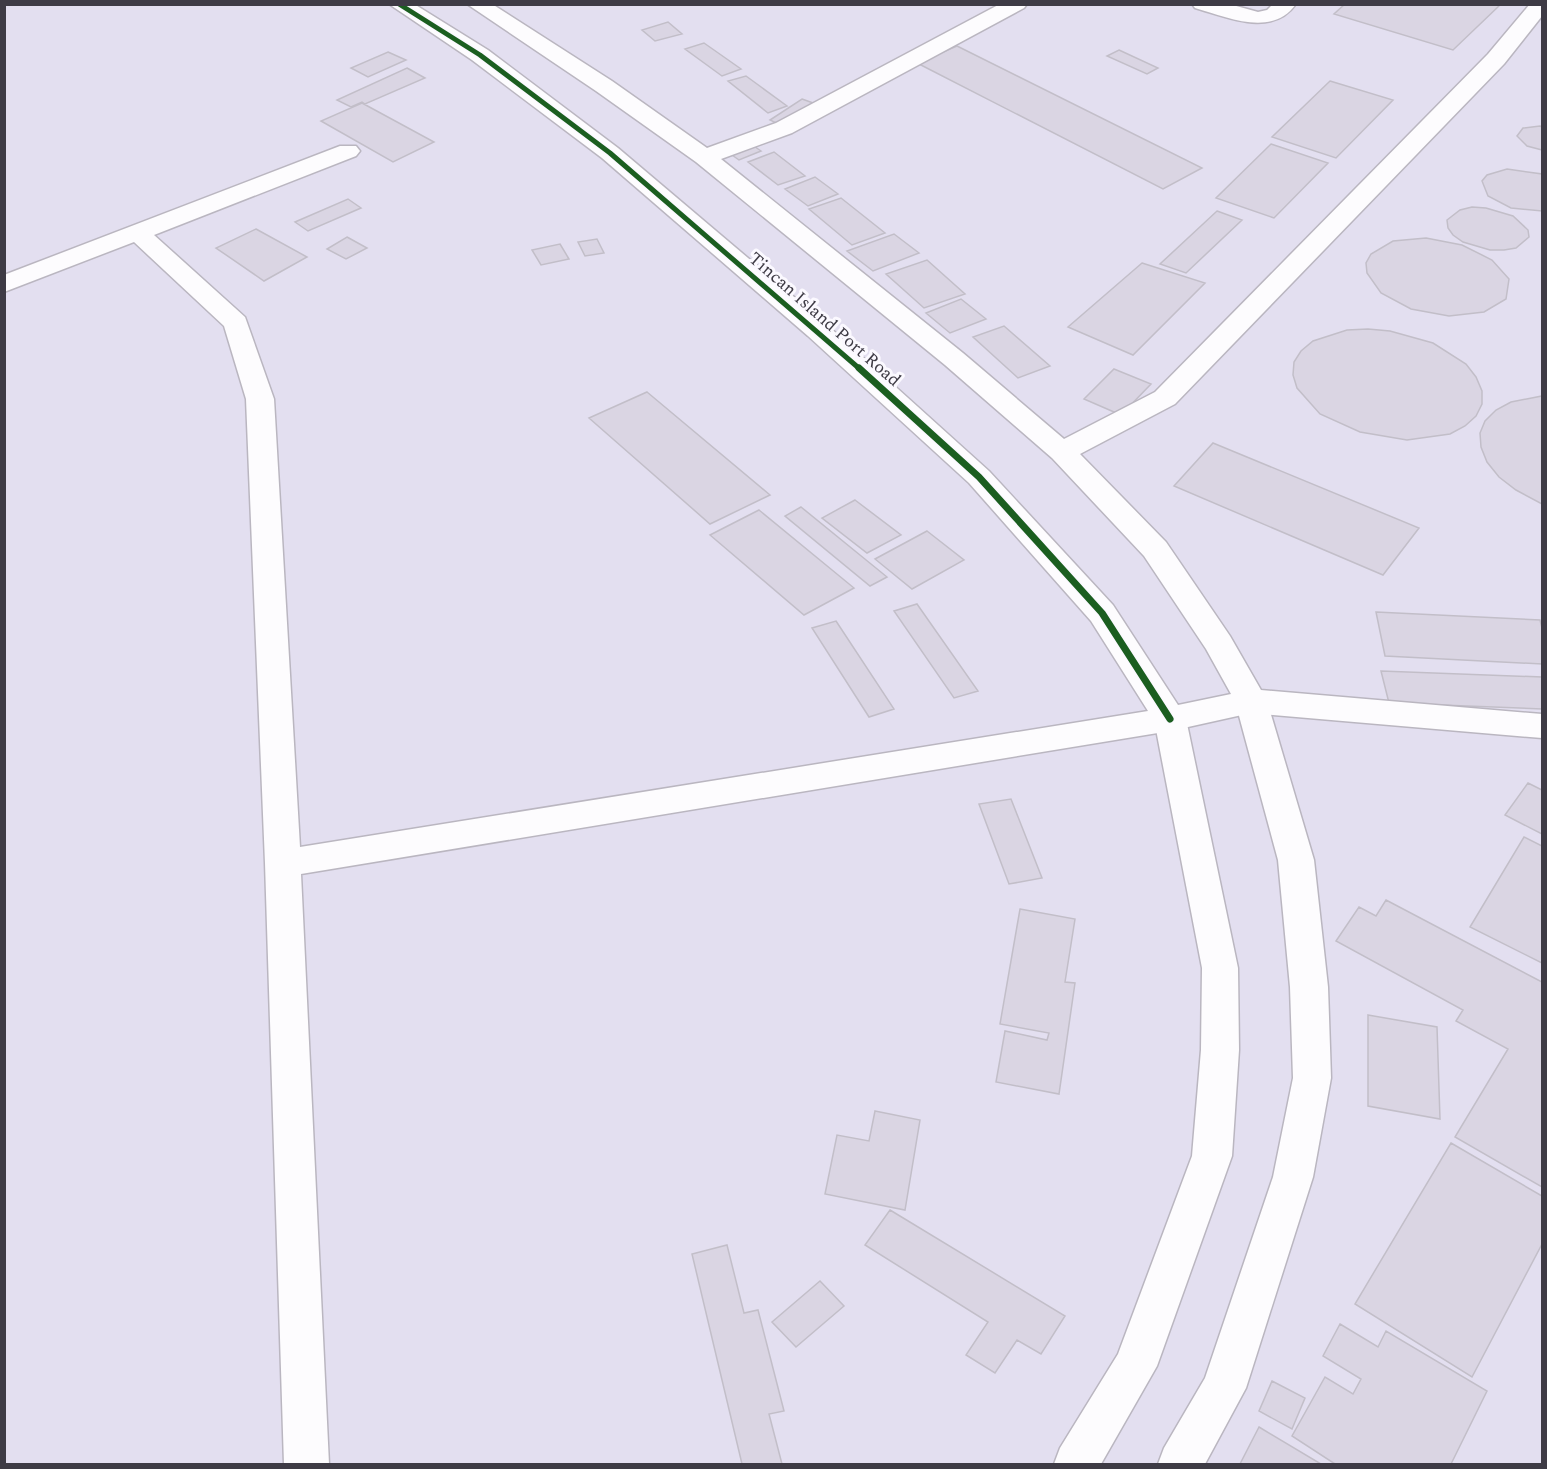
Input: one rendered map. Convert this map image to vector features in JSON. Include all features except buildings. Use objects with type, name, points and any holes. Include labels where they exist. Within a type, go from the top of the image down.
[{"type":"main road","name":"Tincan Island Port Road","points":[[399,4],[480,55],[610,153],[817,330],[979,477],[1102,613],[1170,719]]},
{"type":"main road","points":[[477,4],[604,86],[704,157],[954,359],[1062,452],[1155,549],[1219,644],[1251,701],[1296,860],[1309,987],[1312,1078],[1293,1177],[1224,1388],[1180,1464]]},
{"type":"main road","points":[[704,157],[784,128],[1017,4]]},
{"type":"main road","points":[[1202,4],[1257,18],[1274,15],[1286,4]]},
{"type":"main road","points":[[1062,452],[1165,398],[1496,59],[1541,4]]},
{"type":"main road","points":[[4,284],[348,151]]},
{"type":"main road","points":[[137,232],[236,323],[260,399],[283,863],[306,1464]]},
{"type":"main road","points":[[283,863],[1170,719],[1251,701],[1542,726]]},
{"type":"main road","points":[[1076,1464],[1135,1366],[1212,1156],[1220,1050],[1220,968],[1170,719]]},
{"type":"shaded area","points":[[5,5],[1542,5],[1542,1464],[5,1464]]},
{"type":"cycle path","points":[[399,4],[480,55],[610,153],[817,330],[979,477],[1102,613],[1170,719]]}]
